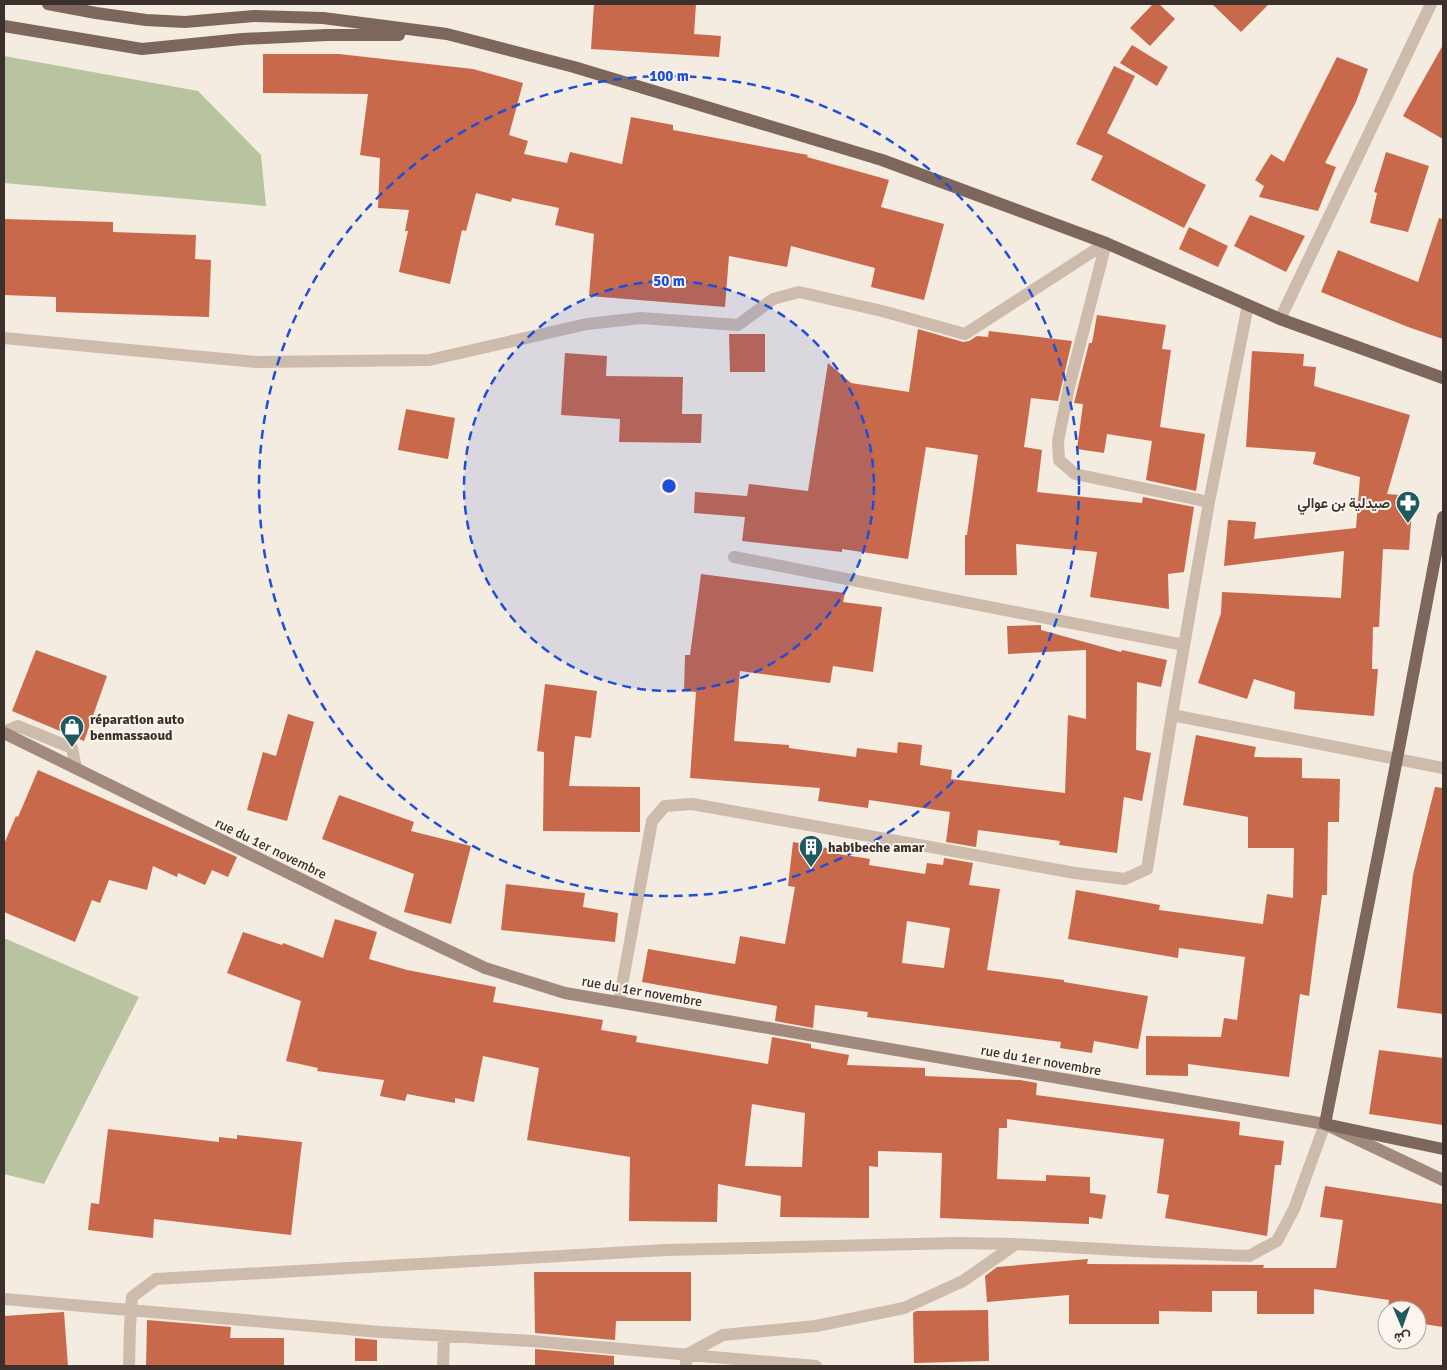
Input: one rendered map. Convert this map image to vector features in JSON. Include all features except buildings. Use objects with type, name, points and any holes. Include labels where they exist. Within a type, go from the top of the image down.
[{"type":"main road","points":[[48,4],[146,20],[185,22],[254,16],[323,18],[447,34],[574,67],[882,160],[1106,244],[1280,319],[1443,378]]},
{"type":"main road","points":[[4,26],[142,49],[327,35],[447,34]]},
{"type":"main road","points":[[1443,517],[1325,1124],[1443,1149]]},
{"type":"main road","name":"rue du 1er novembre","points":[[4,733],[485,968],[565,993],[1325,1124],[1443,1180]]},
{"type":"street","points":[[1280,319],[1432,4]]},
{"type":"street","points":[[4,338],[256,362],[429,360],[587,324],[641,318],[738,325],[773,299],[799,292],[882,311],[965,334],[1106,244]]},
{"type":"street","points":[[1106,244],[1060,432],[1058,442],[1059,460],[1075,474],[1210,502]]},
{"type":"street","points":[[620,1002],[652,821],[666,806],[692,804],[1075,873],[1126,879],[1146,869],[1184,645],[1248,304]]},
{"type":"street","points":[[734,557],[1184,645]]},
{"type":"street","points":[[1172,715],[1443,768]]},
{"type":"street","points":[[129,1366],[132,1297],[156,1279],[666,1250],[957,1243],[1016,1244],[1249,1256],[1277,1240],[1294,1209],[1325,1124]]},
{"type":"street","points":[[686,1361],[723,1335],[816,1326],[904,1308],[963,1281],[1016,1244]]},
{"type":"street","points":[[4,1299],[380,1332],[531,1341],[686,1361],[816,1366]]},
{"type":"street","points":[[444,1336],[444,1366]]},
{"type":"green space","points":[[4,56],[198,91],[261,155],[266,206],[4,183]]},
{"type":"green space","points":[[4,938],[139,997],[44,1184],[4,1174]]},
{"type":"place","name":"صيدلية بن عوالي","points":[[1408,524]]},
{"type":"place","name":"réparation auto benmassaoud","points":[[72,748]]},
{"type":"place","name":"habibeche amar","points":[[811,868]]}]
